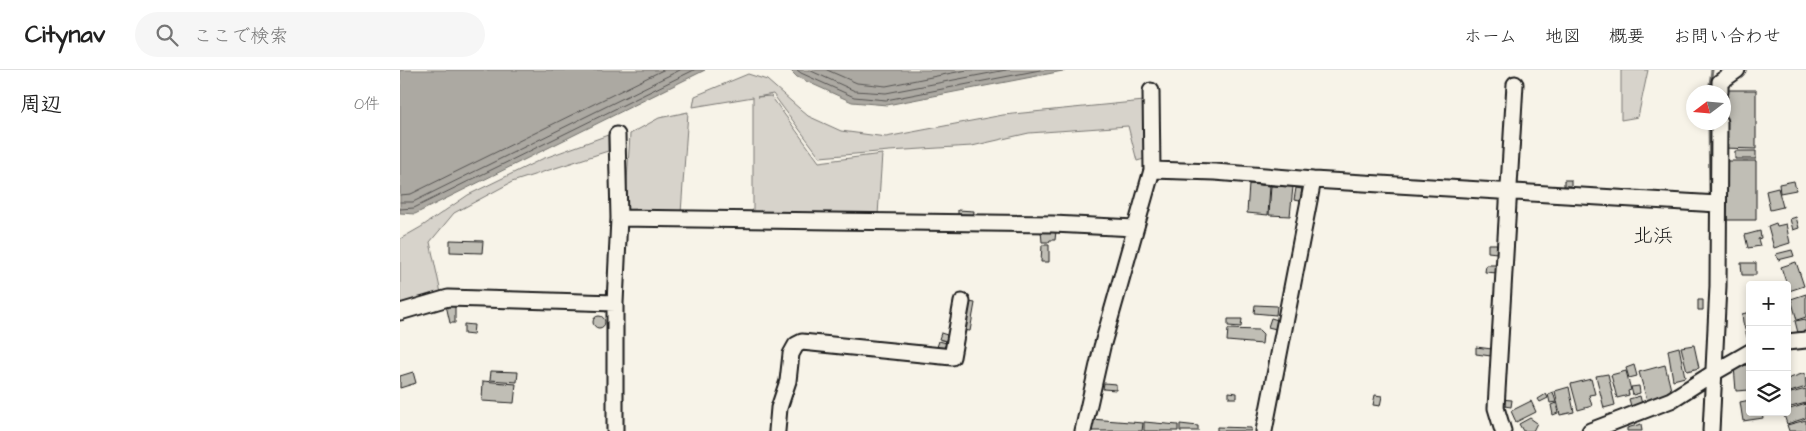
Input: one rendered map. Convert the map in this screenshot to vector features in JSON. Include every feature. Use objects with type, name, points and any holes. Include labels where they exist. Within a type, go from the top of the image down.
[{"type":"street","points":[[1720,85],[1720,82],[1737,70]]},
{"type":"street","points":[[1502,431],[1496,408],[1515,84]]},
{"type":"street","points":[[1083,431],[1102,346],[1123,278],[1152,170],[1151,91]]},
{"type":"street","points":[[1711,431],[1709,377],[1718,286],[1714,203],[1719,130]]},
{"type":"street","points":[[615,431],[615,303],[619,218],[617,135]]},
{"type":"street","points":[[1152,170],[1215,172],[1313,180],[1714,203]]},
{"type":"street","points":[[1264,431],[1313,180]]},
{"type":"street","points":[[619,218],[1053,224],[1135,228]]},
{"type":"street","points":[[400,312],[448,298],[615,303]]},
{"type":"street","points":[[777,431],[779,408],[788,381],[791,354],[796,345],[802,342],[952,357],[962,302]]},
{"type":"street","points":[[1791,342],[1806,340]]},
{"type":"street","points":[[1594,430],[1671,400],[1746,354]]},
{"type":"shaded area","points":[[1621,70],[1648,70],[1638,117],[1621,120]]},
{"type":"shaded area","points":[[748,74],[767,80],[808,116],[841,131],[886,137],[1003,115],[1144,101],[1144,159],[1137,161],[1128,126],[1029,133],[972,146],[820,157],[773,94],[757,97],[771,96],[819,162],[882,154],[878,215],[753,212],[753,97],[693,107],[695,96]]},
{"type":"shaded area","points":[[688,112],[681,213],[625,212],[630,134],[659,118]]},
{"type":"shaded area","points":[[608,135],[608,151],[512,182],[454,213],[430,242],[441,293],[400,304],[400,239],[468,195],[542,159]]},
{"type":"water","points":[[400,70],[705,70],[415,214],[400,213]]},
{"type":"water","points":[[790,70],[1068,70],[887,105],[852,102],[797,77]]},
{"type":"building","points":[[1731,90],[1756,90],[1756,149],[1723,148],[1723,130],[1731,130]]},
{"type":"building","points":[[1735,151],[1756,151],[1756,159],[1735,159]]},
{"type":"building","points":[[1723,161],[1756,161],[1756,220],[1723,220]]},
{"type":"building","points":[[1564,180],[1571,180],[1571,186],[1564,186]]},
{"type":"building","points":[[1794,181],[1796,190],[1780,193],[1779,184]]},
{"type":"building","points":[[1249,184],[1270,186],[1268,215],[1247,213]]},
{"type":"building","points":[[1271,186],[1293,187],[1290,216],[1269,215]]},
{"type":"building","points":[[1296,188],[1302,189],[1300,201],[1294,200]]},
{"type":"building","points":[[1778,188],[1783,207],[1770,210],[1766,191]]},
{"type":"building","points":[[958,210],[974,211],[973,219],[958,218]]},
{"type":"building","points":[[1796,217],[1799,228],[1793,230],[1790,219]]},
{"type":"building","points":[[1776,223],[1777,226],[1786,224],[1790,243],[1774,248],[1768,226]]},
{"type":"building","points":[[1041,231],[1056,231],[1055,240],[1042,242]]},
{"type":"building","points":[[1760,231],[1761,238],[1758,239],[1760,246],[1748,248],[1745,235]]},
{"type":"building","points":[[450,240],[483,241],[482,253],[450,252]]},
{"type":"building","points":[[1488,244],[1497,244],[1497,253],[1488,252]]},
{"type":"building","points":[[1042,245],[1049,245],[1049,262],[1041,262]]},
{"type":"building","points":[[1792,250],[1794,256],[1778,260],[1776,254]]},
{"type":"building","points":[[1796,262],[1804,286],[1791,290],[1791,281],[1786,281],[1781,267]]},
{"type":"building","points":[[1741,263],[1756,263],[1756,275],[1742,275]]},
{"type":"building","points":[[1486,265],[1498,265],[1497,273],[1485,272]]},
{"type":"building","points":[[1806,294],[1806,317],[1797,320],[1791,299]]},
{"type":"building","points":[[1698,300],[1703,300],[1703,310],[1698,310]]},
{"type":"building","points":[[964,301],[975,303],[970,331],[959,330]]},
{"type":"building","points":[[446,305],[455,305],[455,323],[450,323]]},
{"type":"building","points":[[1255,305],[1277,306],[1276,315],[1254,313]]},
{"type":"building","points":[[1746,313],[1746,333],[1743,322],[1742,314]]},
{"type":"building","points":[[599,316],[605,322],[599,328],[593,322]]},
{"type":"building","points":[[1271,318],[1278,320],[1276,329],[1268,327]]},
{"type":"building","points":[[1228,319],[1242,319],[1241,327],[1228,326]]},
{"type":"building","points":[[1806,319],[1806,334],[1798,333],[1795,321]]},
{"type":"building","points":[[464,324],[474,325],[473,335],[464,334]]},
{"type":"building","points":[[1228,329],[1259,330],[1263,334],[1262,344],[1227,341]]},
{"type":"building","points":[[941,333],[947,335],[946,341],[939,339]]},
{"type":"building","points":[[939,341],[946,343],[944,349],[937,347]]},
{"type":"building","points":[[1694,345],[1699,368],[1687,371],[1681,347]]},
{"type":"building","points":[[1476,347],[1492,349],[1491,356],[1476,354]]},
{"type":"building","points":[[1679,347],[1685,377],[1673,380],[1668,350]]},
{"type":"building","points":[[1634,365],[1637,376],[1629,378],[1626,368]]},
{"type":"building","points":[[1665,365],[1672,394],[1648,404],[1639,372]]},
{"type":"building","points":[[1746,365],[1746,390],[1736,391],[1734,366]]},
{"type":"building","points":[[491,371],[518,372],[517,382],[490,380]]},
{"type":"building","points":[[1626,371],[1631,390],[1628,391],[1629,395],[1617,398],[1611,375]]},
{"type":"building","points":[[413,372],[416,383],[400,388],[400,376]]},
{"type":"building","points":[[1805,373],[1806,387],[1791,392],[1791,378]]},
{"type":"building","points":[[1608,374],[1615,405],[1604,408],[1596,376]]},
{"type":"building","points":[[1591,379],[1595,394],[1589,395],[1592,406],[1578,410],[1571,384]]},
{"type":"building","points":[[483,381],[516,384],[514,403],[482,401]]},
{"type":"building","points":[[1104,383],[1116,384],[1116,390],[1103,389]]},
{"type":"building","points":[[1639,386],[1640,393],[1633,395],[1631,387]]},
{"type":"building","points":[[1569,387],[1574,412],[1560,415],[1555,391]]},
{"type":"building","points":[[1806,389],[1806,403],[1791,407],[1791,393]]},
{"type":"building","points":[[1229,392],[1237,393],[1237,398],[1229,398]]},
{"type":"building","points":[[1553,392],[1556,402],[1550,403],[1548,394]]},
{"type":"building","points":[[1546,394],[1548,398],[1540,402],[1538,399]]},
{"type":"building","points":[[1375,395],[1382,396],[1380,406],[1373,405]]},
{"type":"building","points":[[1640,396],[1642,404],[1631,406],[1629,399]]},
{"type":"building","points":[[1499,399],[1512,400],[1511,407],[1498,405]]},
{"type":"building","points":[[1531,401],[1536,412],[1516,422],[1511,411]]},
{"type":"building","points":[[1746,401],[1746,416],[1763,416],[1763,418],[1743,421],[1740,402]]},
{"type":"building","points":[[1556,403],[1558,413],[1553,415],[1551,405]]},
{"type":"building","points":[[1806,404],[1806,418],[1787,424],[1784,416],[1791,416],[1791,409]]},
{"type":"building","points":[[1530,418],[1537,423],[1533,431],[1523,431],[1519,424]]},
{"type":"building","points":[[1091,419],[1143,423],[1142,431],[1091,431]]},
{"type":"building","points":[[1806,420],[1806,431],[1789,431],[1787,425]]},
{"type":"building","points":[[1144,422],[1178,425],[1178,431],[1144,431]]},
{"type":"building","points":[[1180,424],[1198,426],[1198,431],[1180,431]]},
{"type":"building","points":[[1641,424],[1642,431],[1627,431],[1627,428]]},
{"type":"building","points":[[1217,427],[1251,428],[1251,431],[1217,431]]},
{"type":"waterway","points":[[1710,85],[1712,70]]},
{"type":"waterway","points":[[1709,130],[1710,198]]},
{"type":"district","name":"北浜","points":[[1653,235]]}]
